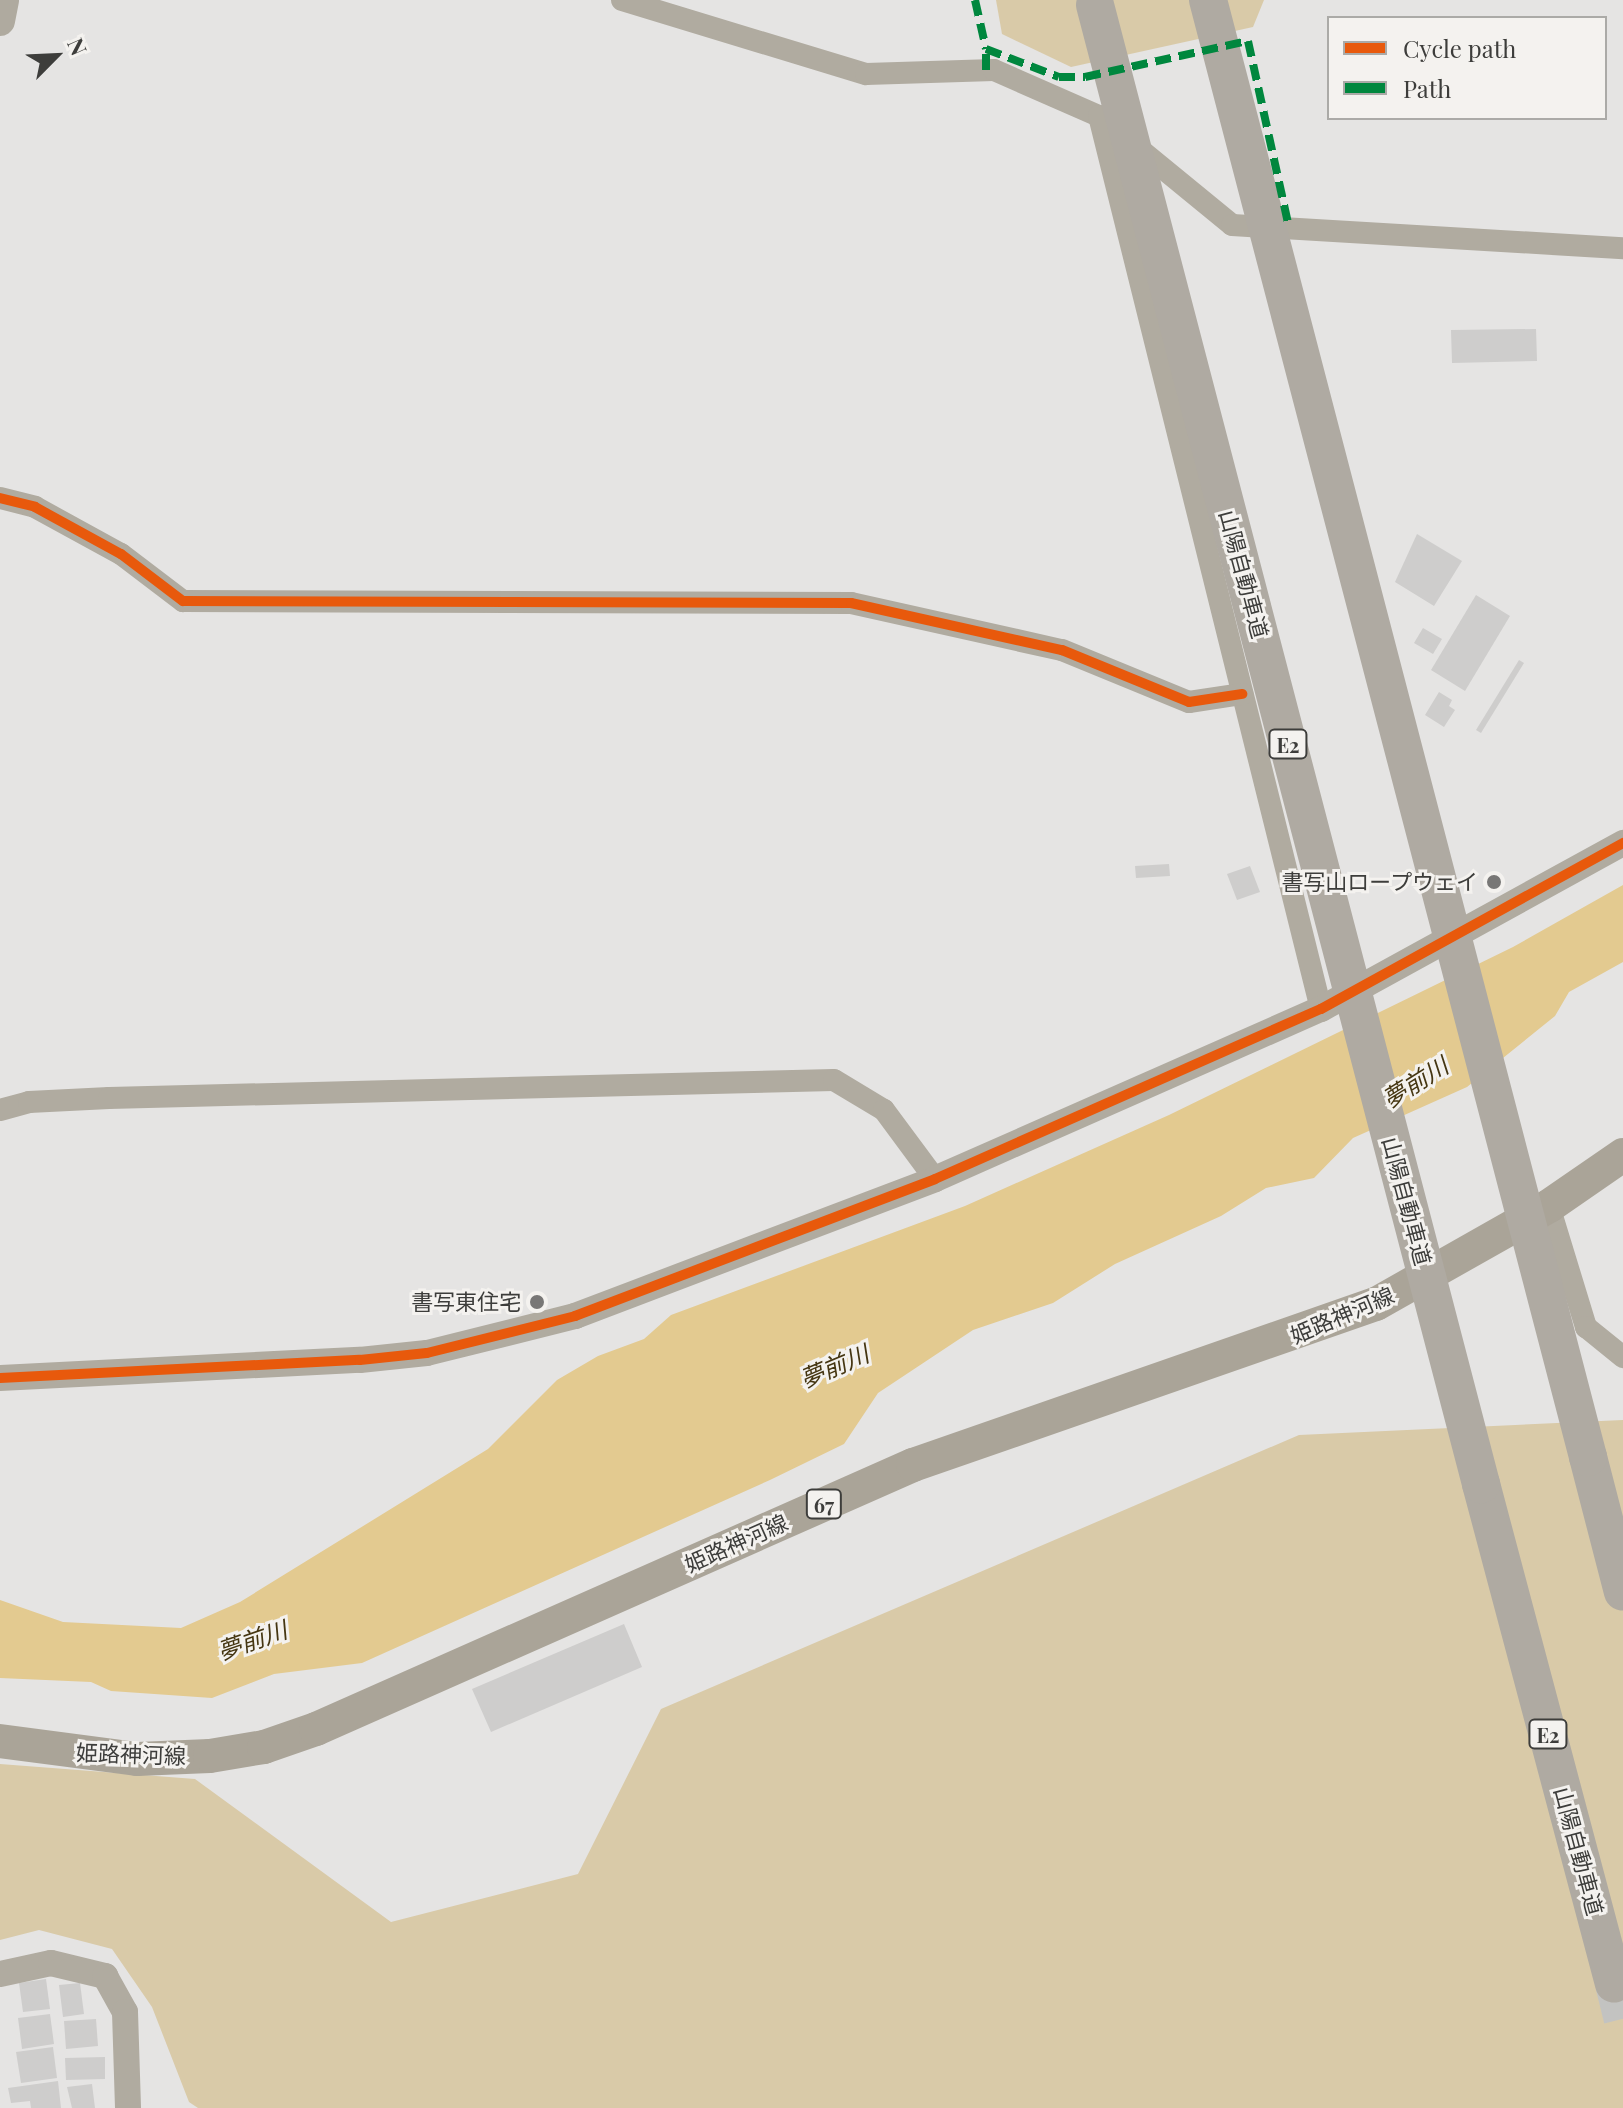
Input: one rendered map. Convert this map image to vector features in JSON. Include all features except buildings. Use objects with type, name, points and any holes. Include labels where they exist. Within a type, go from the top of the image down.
[{"type":"highway","points":[[1208,0],[1623,1592]]},
{"type":"highway","name":"山陽自動車道","points":[[1095,2],[1614,1984]]},
{"type":"main road","points":[[0,21],[4,0]]},
{"type":"main road","name":"姫路神河線","points":[[0,1741],[137,1759],[210,1756],[264,1747],[913,1465],[1376,1304],[1549,1206],[1623,1155]]},
{"type":"street","points":[[622,0],[866,74],[994,70],[1099,116],[1232,225],[1623,248]]},
{"type":"street","points":[[1099,116],[1321,1009]]},
{"type":"street","points":[[0,498],[35,507],[121,554],[183,601],[851,603],[1062,650],[1189,702],[1242,694]]},
{"type":"street","points":[[0,1378],[360,1360],[440,1350],[575,1316],[935,1179],[1321,1009],[1623,843]]},
{"type":"street","points":[[0,1110],[29,1102],[109,1098],[834,1080],[884,1110],[935,1179]]},
{"type":"street","points":[[1549,1206],[1586,1327],[1623,1357]]},
{"type":"street","points":[[0,1974],[51,1963],[105,1976],[125,2012],[128,2108]]},
{"type":"shaded area","points":[[996,0],[1264,0],[1253,27],[1071,67],[1002,34]]},
{"type":"shaded area","points":[[1623,1420],[1623,2108],[198,2108],[189,2102],[152,2007],[112,1949],[39,1930],[0,1940],[0,1764],[195,1779],[391,1922],[578,1874],[661,1709],[1299,1435]]},
{"type":"water","name":"夢前川","points":[[1623,885],[1623,962],[1569,992],[1555,1016],[1467,1087],[1353,1138],[1314,1178],[1266,1188],[1221,1216],[1115,1264],[1053,1303],[973,1330],[878,1393],[844,1444],[362,1663],[274,1674],[212,1698],[111,1691],[91,1682],[0,1678],[0,1600],[63,1622],[181,1628],[240,1602],[488,1449],[557,1380],[598,1356],[644,1339],[671,1315],[965,1206],[1169,1115],[1513,947]]},
{"type":"tunnel","points":[[1614,1984],[1623,2019]]},
{"type":"marked path","points":[[975,0],[986,49],[1059,77],[1085,77],[1248,41],[1289,227]]},
{"type":"marked path","points":[[986,49],[986,70]]},
{"type":"cycle path","points":[[0,498],[35,507],[121,554],[183,601],[851,603],[1062,650],[1189,702],[1242,694]]},
{"type":"cycle path","points":[[0,1378],[360,1360],[427,1353],[575,1316],[935,1179],[1321,1009],[1623,843]]},
{"type":"place","name":"書写山ロープウェイ","points":[[1494,882]]},
{"type":"place","name":"書写東住宅","points":[[537,1302]]}]
